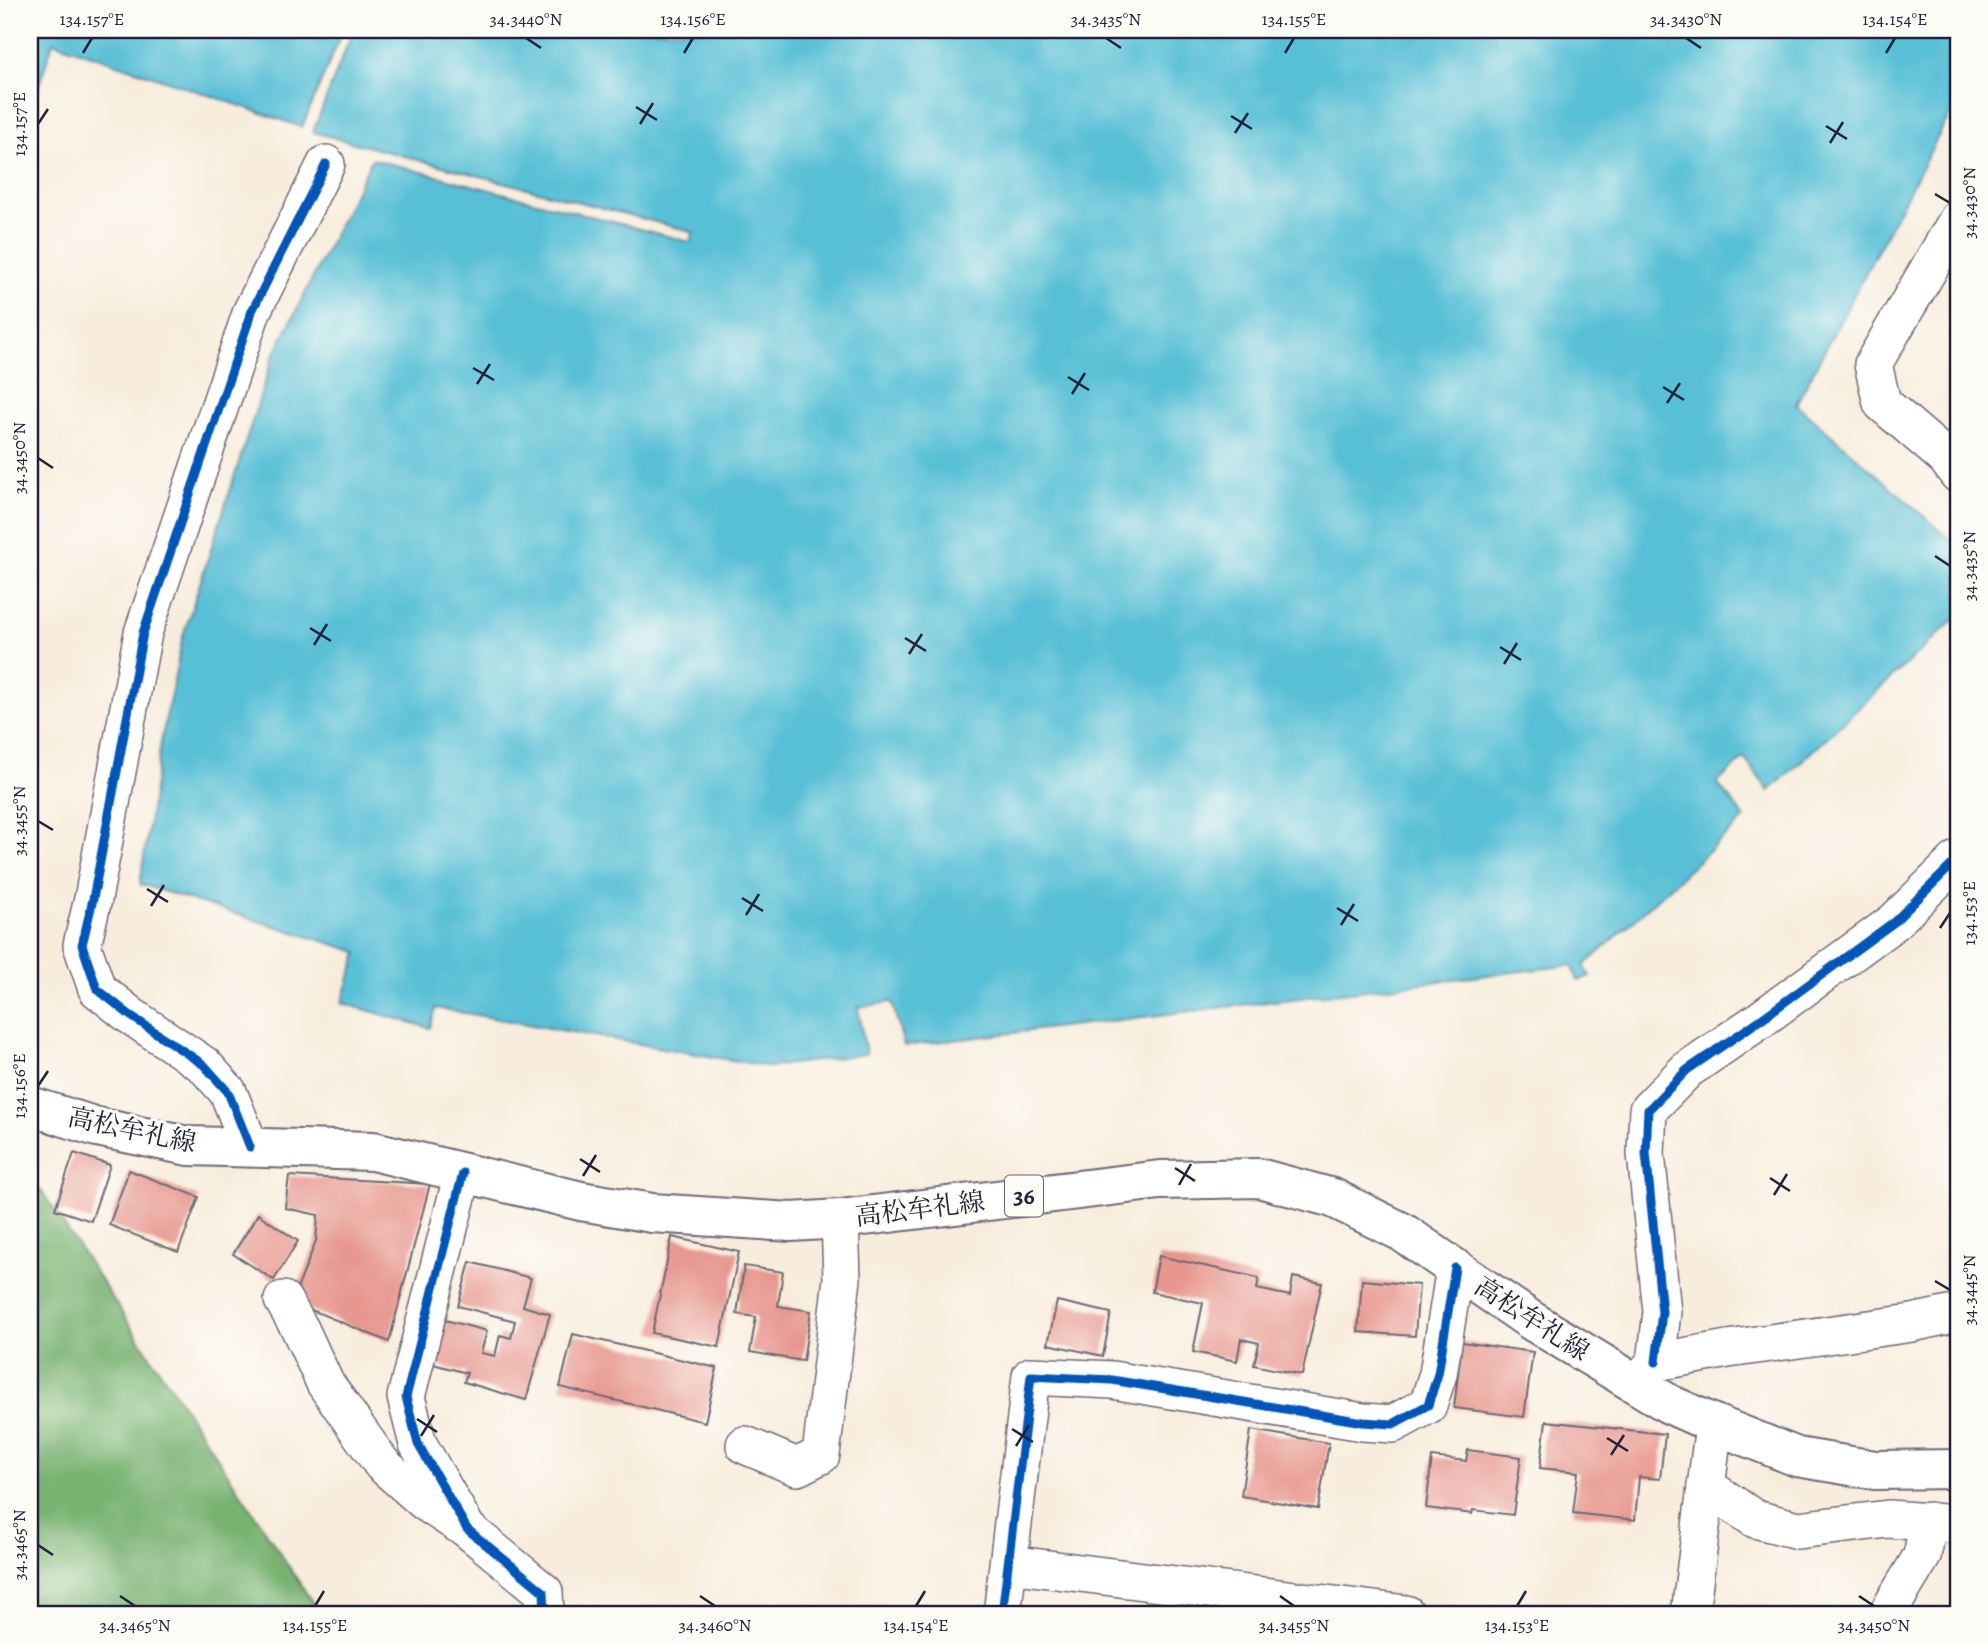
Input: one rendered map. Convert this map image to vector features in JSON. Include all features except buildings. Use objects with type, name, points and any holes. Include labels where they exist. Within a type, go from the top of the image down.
[{"type":"main road","name":"高松牟礼線","points":[[30,1106],[97,1126],[188,1146],[373,1151],[580,1201],[652,1213],[792,1222],[840,1219],[1160,1180],[1259,1178],[1333,1198],[1402,1232],[1532,1321],[1646,1373],[1669,1404],[1714,1424],[1797,1457],[1875,1470],[1958,1469]]},
{"type":"street","points":[[250,1147],[228,1092],[204,1065],[131,1016],[97,989],[82,945],[143,632],[252,311],[326,164]]},
{"type":"street","points":[[1958,219],[1874,365],[1882,403],[1946,458],[1958,474]]},
{"type":"street","points":[[1646,1373],[1662,1312],[1646,1153],[1648,1110],[1687,1070],[1894,922],[1958,859]]},
{"type":"street","points":[[463,1173],[406,1396],[418,1444],[467,1529]]},
{"type":"street","points":[[745,1445],[797,1467],[821,1455],[842,1279],[840,1219]]},
{"type":"street","points":[[1002,1614],[1031,1376],[1112,1380],[1350,1420],[1393,1424],[1428,1405],[1438,1374],[1455,1268]]},
{"type":"street","points":[[283,1300],[325,1383],[382,1464],[425,1502],[467,1529],[544,1592],[545,1614]]},
{"type":"street","points":[[1646,1373],[1728,1349],[1958,1313]]},
{"type":"street","points":[[1690,1614],[1714,1424]]},
{"type":"street","points":[[1706,1486],[1755,1519],[1798,1530],[1888,1519],[1943,1522],[1887,1614]]},
{"type":"street","points":[[1009,1564],[1406,1614]]},
{"type":"green space","points":[[30,1185],[41,1190],[320,1614],[30,1614]]},
{"type":"water","points":[[30,30],[343,30],[302,127],[53,42],[30,113]]},
{"type":"water","points":[[353,30],[1958,30],[1958,99],[1796,404],[1958,546],[1958,616],[1769,791],[1744,758],[1717,783],[1745,818],[1584,966],[1590,976],[1578,981],[1572,965],[904,1046],[892,1002],[858,1007],[866,1054],[770,1067],[436,1008],[430,1028],[342,1003],[358,952],[140,884],[161,742],[183,636],[273,357],[372,159],[690,242],[693,232],[313,132]]},
{"type":"cycle path","points":[[250,1147],[228,1092],[204,1065],[131,1016],[97,989],[82,945],[143,633],[252,311],[326,164]]},
{"type":"cycle path","points":[[1656,1362],[1662,1312],[1646,1153],[1648,1110],[1687,1070],[1894,922],[1958,859]]},
{"type":"cycle path","points":[[463,1173],[406,1397],[418,1444],[467,1529],[544,1592],[545,1614]]},
{"type":"cycle path","points":[[1002,1614],[1031,1376],[1112,1380],[1363,1422],[1393,1424],[1428,1405],[1438,1374],[1455,1268]]}]
